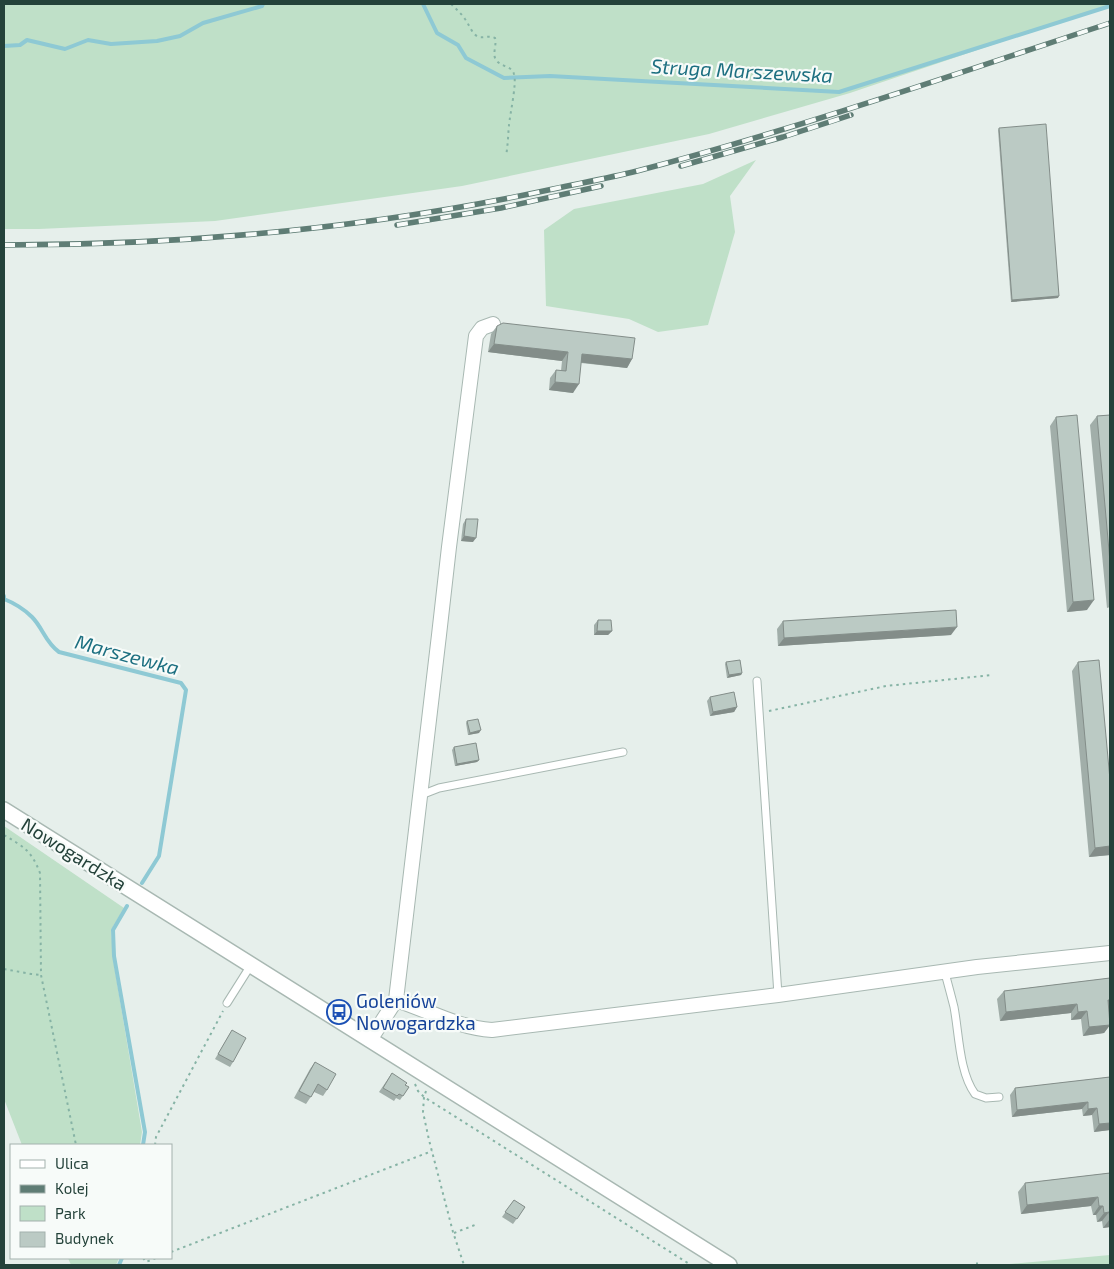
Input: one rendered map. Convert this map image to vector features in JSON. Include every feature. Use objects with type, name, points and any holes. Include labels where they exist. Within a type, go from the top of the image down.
[{"type":"street","points":[[370,1040],[396,1000],[448,547],[476,336],[482,328],[493,324]]},
{"type":"street","name":"Nowogardzka","points":[[4,810],[729,1265]]},
{"type":"street","points":[[396,1000],[466,1026],[492,1030],[977,968],[1110,953]]},
{"type":"lane","points":[[757,681],[778,994]]},
{"type":"lane","points":[[420,796],[439,788],[623,752]]},
{"type":"lane","points":[[227,1003],[250,965]]},
{"type":"lane","points":[[945,972],[954,1006],[968,1083],[975,1094],[986,1098],[998,1097]]},
{"type":"path","points":[[451,4],[466,20],[476,36],[489,35],[495,38],[494,55],[496,60],[512,70],[514,74],[515,81],[506,156]]},
{"type":"path","points":[[759,713],[886,686],[992,675]]},
{"type":"path","points":[[4,835],[31,854],[40,873],[41,975],[76,1144]]},
{"type":"path","points":[[4,969],[41,975]]},
{"type":"path","points":[[155,1144],[156,1137],[227,1003]]},
{"type":"path","points":[[432,1079],[424,1098],[423,1112],[453,1233],[464,1265]]},
{"type":"path","points":[[172,1252],[432,1151]]},
{"type":"path","points":[[453,1233],[475,1224]]},
{"type":"path","points":[[977,1259],[977,1265]]},
{"type":"green space","points":[[4,4],[1110,5],[850,93],[709,134],[462,186],[215,221],[4,229]]},
{"type":"green space","points":[[756,160],[730,196],[735,232],[708,325],[658,332],[629,319],[546,306],[544,230],[574,209],[703,184]]},
{"type":"green space","points":[[4,826],[124,908],[111,930],[114,965],[142,1132],[140,1144],[22,1144],[4,1099]]},
{"type":"green space","points":[[1110,1255],[1110,1265],[998,1265]]},
{"type":"green space","points":[[68,1259],[119,1259],[116,1265],[71,1265]]},
{"type":"building","points":[[1046,124],[1059,296],[1012,300],[999,128]]},
{"type":"building","points":[[503,323],[635,338],[632,359],[582,354],[579,384],[555,382],[556,370],[566,371],[568,352],[494,344],[497,326]]},
{"type":"building","points":[[1077,415],[1094,600],[1073,602],[1056,417]]},
{"type":"building","points":[[1110,415],[1110,562],[1097,416]]},
{"type":"building","points":[[466,519],[478,519],[476,538],[464,536]]},
{"type":"building","points":[[956,610],[957,627],[784,638],[783,621]]},
{"type":"building","points":[[598,620],[611,620],[612,631],[597,631]]},
{"type":"building","points":[[740,660],[742,673],[729,675],[726,662]]},
{"type":"building","points":[[1099,660],[1110,780],[1110,846],[1095,848],[1078,662]]},
{"type":"building","points":[[734,692],[737,707],[713,712],[710,697]]},
{"type":"building","points":[[478,719],[481,730],[470,733],[467,721]]},
{"type":"building","points":[[476,743],[479,760],[457,764],[454,747]]},
{"type":"building","points":[[1110,978],[1110,1000],[1108,1000],[1110,1025],[1089,1027],[1087,1011],[1078,1012],[1077,1004],[1006,1012],[1004,991]]},
{"type":"building","points":[[232,1030],[246,1038],[233,1062],[218,1054]]},
{"type":"building","points":[[315,1062],[336,1074],[327,1090],[318,1084],[311,1097],[299,1091]]},
{"type":"building","points":[[392,1073],[407,1083],[405,1085],[409,1087],[403,1096],[399,1094],[397,1096],[383,1088]]},
{"type":"building","points":[[1110,1077],[1110,1123],[1099,1124],[1097,1108],[1088,1109],[1088,1102],[1017,1110],[1015,1088]]},
{"type":"building","points":[[1110,1173],[1110,1219],[1109,1212],[1104,1213],[1103,1206],[1099,1206],[1098,1197],[1027,1205],[1025,1183]]},
{"type":"building","points":[[514,1200],[525,1207],[517,1219],[505,1212]]},
{"type":"waterway","name":"Struga Marszewska","points":[[4,46],[20,45],[27,40],[65,49],[88,40],[111,44],[157,41],[180,36],[203,23],[262,6],[263,4]]},
{"type":"waterway","name":"Struga Marszewska","points":[[423,4],[437,33],[458,45],[466,58],[504,78],[550,76],[839,92],[1110,6]]},
{"type":"waterway","name":"Marszewka","points":[[4,596],[4,599],[19,606],[32,617],[50,644],[59,652],[181,683],[186,690],[159,856],[142,883]]},
{"type":"waterway","name":"Marszewka","points":[[127,906],[113,930],[114,956],[145,1132],[143,1144]]},
{"type":"waterway","name":"Marszewka","points":[[119,1265],[122,1259]]},
{"type":"railway","points":[[4,245],[142,242],[280,232],[349,224],[485,203],[637,171],[697,155],[874,101],[1110,23]]},
{"type":"railway","points":[[681,166],[783,137],[851,115]]},
{"type":"railway","points":[[397,225],[501,208],[601,186]]},
{"type":"place","name":"Goleniów Nowogardzka","points":[[339,1012]]}]
